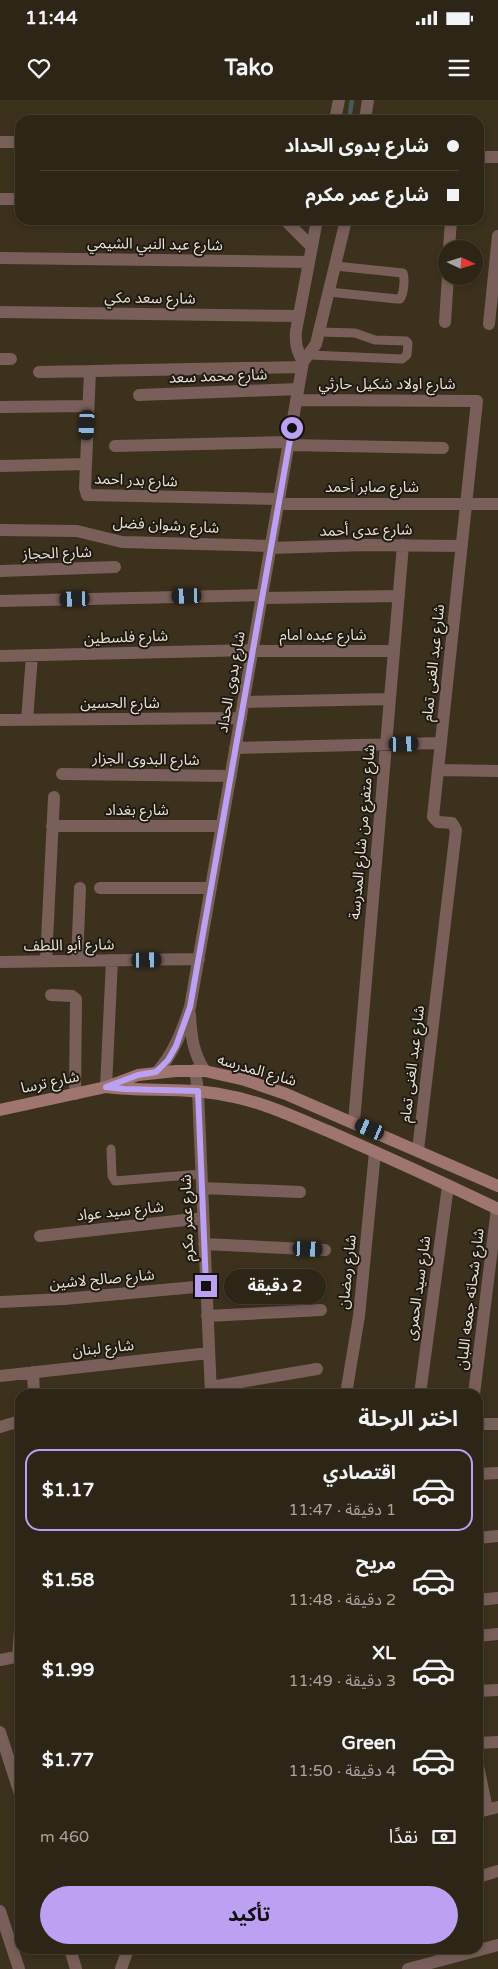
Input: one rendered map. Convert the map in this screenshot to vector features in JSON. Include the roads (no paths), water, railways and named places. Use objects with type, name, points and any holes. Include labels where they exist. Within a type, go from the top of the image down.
[{"type":"main road","name":"شارع المدرسه","points":[[106,1087],[138,1075],[156,1072],[200,1071],[266,1086],[354,1122],[498,1186]]},
{"type":"main road","name":"شارع المدرسه","points":[[106,1087],[198,1091],[223,1094],[261,1104],[375,1152],[498,1209]]},
{"type":"main road","name":"شارع ترسا","points":[[0,1110],[106,1087]]},
{"type":"street","points":[[336,115],[339,100]]},
{"type":"street","points":[[366,115],[368,100]]},
{"type":"street","points":[[0,142],[15,142]]},
{"type":"street","points":[[484,157],[498,157]]},
{"type":"street","points":[[0,199],[15,199]]},
{"type":"street","points":[[290,225],[312,247]]},
{"type":"street","points":[[305,362],[298,352],[295,342],[316,225]]},
{"type":"street","points":[[305,362],[316,344],[320,332],[345,225]]},
{"type":"street","points":[[450,240],[451,225]]},
{"type":"street","points":[[489,324],[498,236]]},
{"type":"street","name":"شارع عبد النبي الشيمي","points":[[0,258],[309,262]]},
{"type":"street","points":[[445,322],[447,285]]},
{"type":"street","name":"شارع سعد مكي","points":[[0,312],[299,316]]},
{"type":"street","points":[[39,372],[305,362]]},
{"type":"street","name":"شارع بدوى الحداد","points":[[156,1072],[168,1060],[176,1046],[190,1007],[297,395],[305,362]]},
{"type":"street","name":"شارع بدر احمد","points":[[90,371],[85,492],[91,496],[279,501]]},
{"type":"street","name":"شارع محمد سعد","points":[[139,395],[297,395]]},
{"type":"street","name":"شارع اولاد شكيل حارثي","points":[[297,395],[477,401]]},
{"type":"street","name":"شارع عبد الغنى تمام","points":[[418,1150],[456,830],[452,823],[438,822],[433,817],[477,401]]},
{"type":"street","points":[[0,407],[88,406]]},
{"type":"street","points":[[115,446],[289,444],[443,448]]},
{"type":"street","points":[[0,466],[86,464]]},
{"type":"street","name":"شارع صابر أحمد","points":[[279,501],[498,504]]},
{"type":"street","name":"شارع رشوان فضل","points":[[0,530],[77,531],[122,542],[271,547]]},
{"type":"street","name":"شارع متفرع من شارع المدرسة","points":[[354,1122],[403,545]]},
{"type":"street","name":"شارع عدى أحمد","points":[[271,547],[462,546]]},
{"type":"street","name":"شارع الحجاز","points":[[0,571],[115,567]]},
{"type":"street","points":[[0,601],[262,596],[399,596]]},
{"type":"street","name":"شارع عبده امام","points":[[253,651],[394,651]]},
{"type":"street","name":"شارع فلسطين","points":[[0,656],[253,651]]},
{"type":"street","points":[[27,720],[32,656]]},
{"type":"street","points":[[244,702],[390,699]]},
{"type":"street","name":"شارع الحسين","points":[[0,720],[241,718]]},
{"type":"street","points":[[235,748],[441,742]]},
{"type":"street","points":[[439,770],[498,771]]},
{"type":"street","name":"شارع البدوى الجزار","points":[[62,774],[230,776]]},
{"type":"street","points":[[46,961],[54,797]]},
{"type":"street","name":"شارع بغداد","points":[[52,826],[222,826]]},
{"type":"street","points":[[77,961],[80,888]]},
{"type":"street","points":[[100,888],[211,888]]},
{"type":"street","name":"شارع أبو اللطف","points":[[0,962],[199,959]]},
{"type":"street","points":[[106,1087],[112,960]]},
{"type":"street","points":[[51,995],[72,996],[76,999],[75,1094]]},
{"type":"street","name":"شارع بدوى الحداد","points":[[190,1007],[192,1044],[200,1071]]},
{"type":"street","name":"شارع عمر مكرم","points":[[200,1071],[198,1091],[211,1389]]},
{"type":"street","name":"شارع رمضان","points":[[347,1389],[359,1316],[375,1152]]},
{"type":"street","name":"شارع سيد الحمرى","points":[[421,1389],[448,1186]]},
{"type":"street","points":[[202,1188],[300,1192]]},
{"type":"street","name":"شارع شحاته جمعه اللبان","points":[[475,1389],[498,1209]]},
{"type":"street","name":"شارع سيد عواد","points":[[40,1236],[203,1218]]},
{"type":"street","points":[[204,1244],[325,1250]]},
{"type":"street","name":"شارع صالح لاشين","points":[[0,1302],[64,1299],[206,1286]]},
{"type":"street","points":[[207,1316],[321,1310]]},
{"type":"street","name":"شارع لبنان","points":[[0,1376],[209,1353]]},
{"type":"street","points":[[216,1389],[317,1369]]},
{"type":"street","points":[[33,1372],[34,1389]]},
{"type":"street","points":[[0,1427],[15,1422]]},
{"type":"street","points":[[483,1424],[498,1424]]},
{"type":"street","points":[[483,1474],[498,1472]]},
{"type":"street","points":[[483,1538],[498,1536]]},
{"type":"street","points":[[483,1600],[498,1598]]},
{"type":"street","points":[[483,1636],[498,1634]]},
{"type":"street","points":[[0,1660],[15,1658]]},
{"type":"street","points":[[483,1691],[498,1690]]},
{"type":"street","points":[[0,1732],[15,1778]]},
{"type":"street","points":[[483,1743],[498,1742]]},
{"type":"street","points":[[483,1788],[488,1809]]},
{"type":"street","points":[[483,1876],[498,1872]]},
{"type":"street","points":[[0,1912],[19,1969]]},
{"type":"street","points":[[483,1949],[498,1945]]},
{"type":"street","points":[[72,1954],[76,1969]]},
{"type":"street","points":[[121,1969],[126,1954]]},
{"type":"street","points":[[408,1969],[464,1954]]},
{"type":"lane","points":[[329,292],[397,299],[400,299],[402,295],[404,277],[402,273],[335,266]]},
{"type":"lane","points":[[305,362],[402,359],[406,357],[408,345],[406,341],[375,340],[355,333],[320,332]]},
{"type":"lane","points":[[111,1148],[112,1176],[115,1182],[201,1174]]},
{"type":"waterway","points":[[350,115],[352,100]]}]
